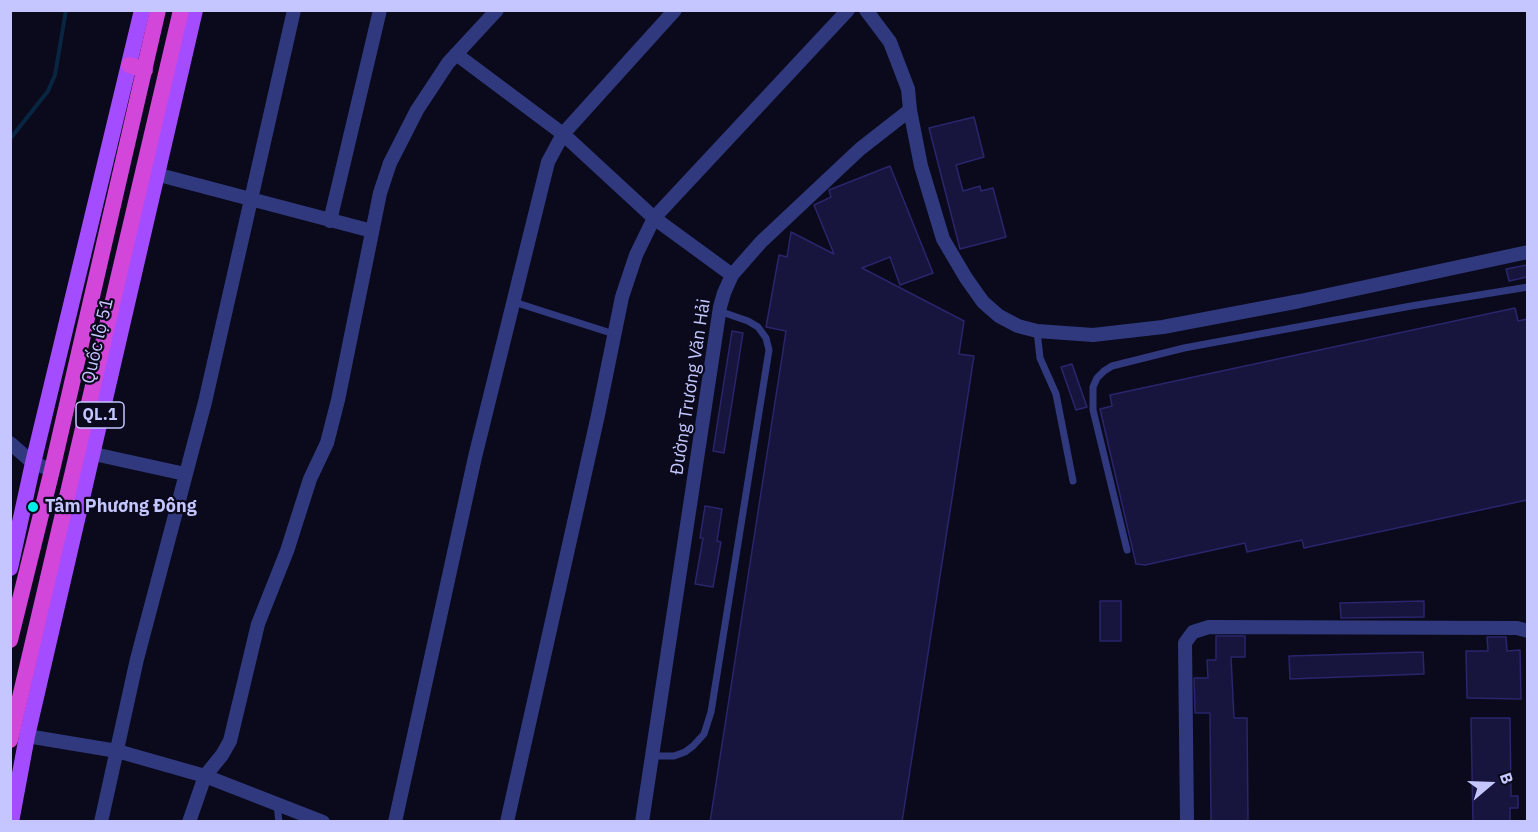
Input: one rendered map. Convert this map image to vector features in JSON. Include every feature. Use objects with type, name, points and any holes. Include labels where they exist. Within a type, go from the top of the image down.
[{"type":"highway","name":"Quốc lộ 51","points":[[10,640],[16,557],[52,470],[137,68],[159,10]]},
{"type":"highway","name":"Quốc lộ 51","points":[[15,735],[150,173],[181,10]]},
{"type":"main road","name":"Quốc lộ 51","points":[[16,557],[33,463],[137,68],[142,10]]},
{"type":"main road","name":"Quốc lộ 51","points":[[150,173],[195,10]]},
{"type":"main road","name":"Quốc lộ 51","points":[[11,822],[15,735]]},
{"type":"street","points":[[101,822],[137,659],[205,402],[294,10]]},
{"type":"street","points":[[330,221],[380,10]]},
{"type":"street","points":[[189,822],[205,776],[230,741],[258,624],[287,551],[310,479],[327,443],[338,400],[380,193],[390,163],[417,110],[448,63],[497,10]]},
{"type":"street","points":[[395,822],[475,457],[548,162],[563,135],[675,10]]},
{"type":"street","points":[[507,822],[614,334],[631,269],[654,218],[848,10]]},
{"type":"street","points":[[866,10],[890,42],[908,88],[921,166],[943,239],[983,302],[999,316],[1018,326],[1037,331],[1093,335],[1163,327],[1300,301],[1527,252]]},
{"type":"street","points":[[456,54],[563,135],[654,218],[732,275]]},
{"type":"street","name":"Đường Trương Văn Hải","points":[[642,822],[719,311],[732,275],[761,242],[860,149],[910,110]]},
{"type":"street","points":[[150,173],[372,231]]},
{"type":"street","points":[[10,443],[33,463],[52,470]]},
{"type":"street","points":[[84,452],[185,474]]},
{"type":"street","points":[[1187,822],[1185,643],[1193,632],[1209,627],[1518,628],[1527,631]]},
{"type":"street","points":[[15,735],[117,752],[205,776],[323,822]]},
{"type":"lane","points":[[1127,550],[1093,410],[1093,387],[1097,378],[1104,371],[1112,366],[1184,348],[1527,287]]},
{"type":"lane","points":[[514,302],[614,334]]},
{"type":"lane","points":[[652,756],[674,756],[685,752],[705,734],[711,712],[769,350],[766,338],[758,327],[719,311]]},
{"type":"lane","points":[[1037,331],[1040,358],[1056,394],[1073,481]]},
{"type":"lane","points":[[277,805],[279,822]]},
{"type":"building","points":[[974,117],[984,157],[956,165],[963,191],[980,186],[981,191],[993,188],[1006,237],[960,249],[929,128]]},
{"type":"building","points":[[890,166],[933,273],[900,285],[890,257],[862,268],[964,321],[959,354],[974,356],[902,822],[710,822],[786,331],[766,327],[779,255],[787,257],[791,232],[834,254],[814,205],[831,197],[829,190]]},
{"type":"building","points":[[1527,265],[1527,277],[1509,281],[1506,269]]},
{"type":"building","points":[[1515,308],[1518,321],[1527,319],[1527,500],[1304,548],[1302,540],[1247,552],[1245,543],[1145,565],[1136,564],[1100,409],[1112,406],[1110,395]]},
{"type":"building","points":[[732,331],[743,333],[724,453],[713,451]]},
{"type":"building","points":[[1072,364],[1087,407],[1076,410],[1061,367]]},
{"type":"building","points":[[705,506],[722,509],[717,541],[721,542],[713,587],[695,584],[703,538],[700,538]]},
{"type":"building","points":[[1100,601],[1121,601],[1121,641],[1100,641]]},
{"type":"building","points":[[1424,601],[1424,617],[1341,618],[1340,603]]},
{"type":"building","points":[[1216,636],[1245,636],[1245,657],[1231,657],[1234,718],[1247,718],[1248,822],[1211,822],[1210,713],[1195,713],[1194,678],[1208,678],[1207,660],[1216,660]]},
{"type":"building","points":[[1487,637],[1506,637],[1507,651],[1520,650],[1521,699],[1467,698],[1466,651],[1488,651]]},
{"type":"building","points":[[1423,652],[1424,674],[1290,679],[1289,656]]},
{"type":"building","points":[[1471,718],[1510,718],[1511,796],[1518,796],[1518,808],[1510,808],[1510,822],[1473,822]]},
{"type":"waterway","points":[[10,139],[48,91],[55,75],[66,10]]},
{"type":"place","name":"Tâm Phương Đông","points":[[33,507]]}]
